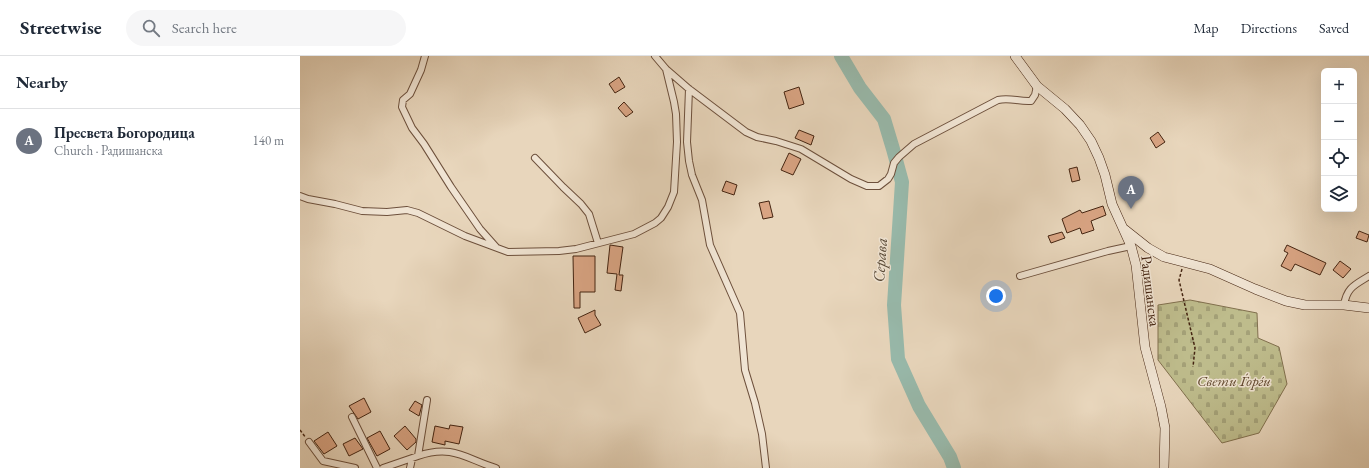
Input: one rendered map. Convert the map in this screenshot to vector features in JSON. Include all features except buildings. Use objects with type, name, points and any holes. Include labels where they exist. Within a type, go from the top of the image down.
[{"type":"street","points":[[425,56],[421,70],[410,94],[403,100],[402,107],[412,128],[451,187],[480,230],[497,248]]},
{"type":"street","points":[[655,56],[666,69],[689,89],[740,128],[752,135],[801,149],[859,183],[875,187],[888,179],[894,163],[899,156],[914,144],[998,100],[1008,98],[1031,101],[1035,95],[1037,86]]},
{"type":"street","name":"Радишанска","points":[[1015,56],[1037,86],[1065,109],[1080,125],[1091,141],[1099,158],[1112,204],[1130,246],[1136,265],[1145,347],[1165,428],[1164,468]]},
{"type":"street","points":[[300,196],[362,211],[387,212],[408,210],[418,212],[465,236],[508,252],[519,253],[576,249],[634,234],[655,223],[664,214],[674,192],[677,142],[676,114],[666,69]]},
{"type":"street","points":[[689,89],[687,142],[689,161],[702,200],[710,245],[740,313],[745,370],[762,434],[766,468]]},
{"type":"street","points":[[535,158],[589,214],[598,243]]},
{"type":"street","points":[[1122,226],[1138,241],[1156,253],[1210,269],[1286,301],[1305,305],[1344,305],[1369,308]]},
{"type":"street","points":[[1020,276],[1130,246]]},
{"type":"street","points":[[1344,305],[1345,296],[1348,292],[1369,276]]},
{"type":"street","points":[[418,456],[427,400]]},
{"type":"street","points":[[352,417],[377,468]]},
{"type":"street","points":[[309,442],[323,461],[355,468]]},
{"type":"street","points":[[383,468],[428,453],[455,452],[496,468]]},
{"type":"street","points":[[410,468],[412,459]]},
{"type":"path","points":[[1183,262],[1179,280],[1195,348],[1193,367]]},
{"type":"green space","name":"Свети Ѓорѓи","points":[[1190,300],[1257,313],[1258,338],[1279,347],[1287,384],[1259,433],[1222,443],[1158,360],[1158,305]]},
{"type":"waterway","name":"Серава","points":[[841,56],[860,88],[884,119],[893,149],[902,182],[894,305],[898,359],[919,406],[950,457],[954,468]]},
{"type":"place","name":"Пресвета Богородица","points":[[1131,209]]}]
